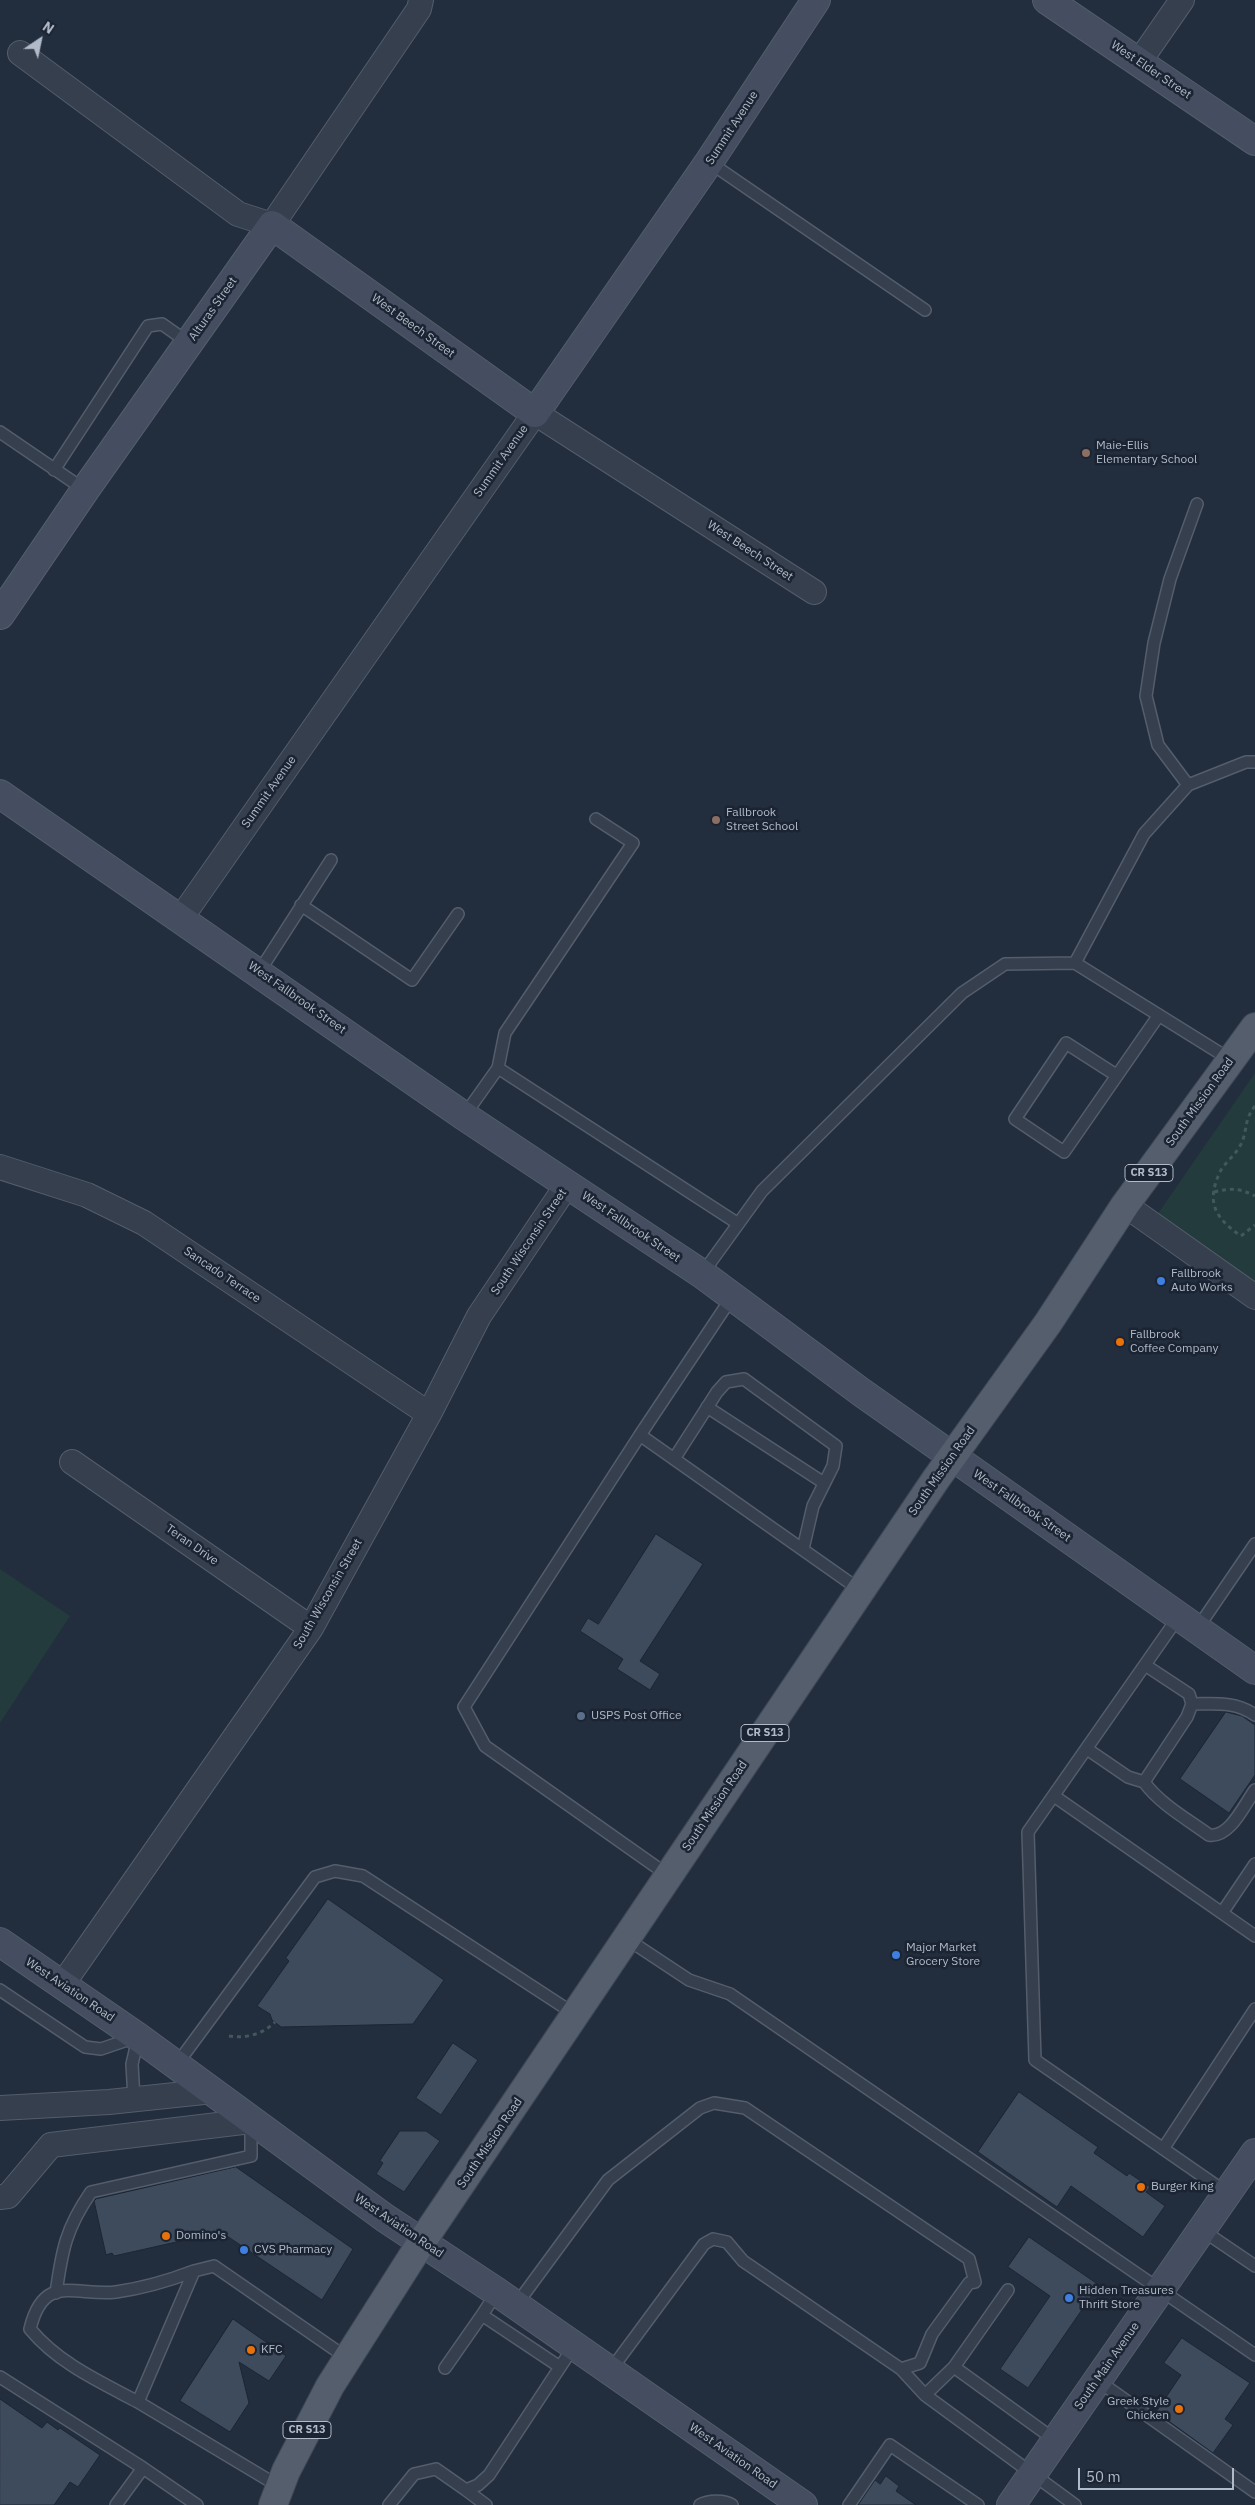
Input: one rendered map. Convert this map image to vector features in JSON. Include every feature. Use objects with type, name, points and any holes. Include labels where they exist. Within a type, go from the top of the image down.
[{"type":"main road","name":"South Mission Road","points":[[276,2496],[314,2415],[421,2243],[860,1590],[1048,1323],[1125,1205],[1255,1027]]},
{"type":"street","name":"Alturas Street","points":[[0,615],[85,490],[190,344],[272,225],[419,9],[421,0]]},
{"type":"street","name":"Summit Avenue","points":[[181,918],[709,162],[816,0]]},
{"type":"street","name":"West Elder Street","points":[[1047,0],[1255,141]]},
{"type":"street","points":[[1139,62],[1182,0]]},
{"type":"street","name":"West Beech Street","points":[[20,54],[238,214],[272,225],[535,413],[814,592]]},
{"type":"street","name":"West Fallbrook Street","points":[[0,794],[464,1116],[702,1274],[952,1457],[1255,1670]]},
{"type":"street","name":"Sancado Terrace","points":[[0,1167],[87,1195],[144,1223],[430,1414]]},
{"type":"street","name":"South Wisconsin Street","points":[[62,1985],[311,1628],[430,1414],[479,1316],[567,1185]]},
{"type":"street","points":[[1125,1205],[1255,1297]]},
{"type":"street","name":"Teran Drive","points":[[72,1462],[311,1628]]},
{"type":"street","name":"West Aviation Road","points":[[0,1942],[177,2064],[251,2121],[421,2243],[506,2299],[567,2356],[610,2371],[789,2498]]},
{"type":"street","points":[[0,2108],[134,2099],[213,2091]]},
{"type":"street","points":[[0,2197],[8,2196],[51,2145],[251,2121]]},
{"type":"street","name":"South Main Avenue","points":[[1011,2505],[1255,2153]]},
{"type":"lane","points":[[709,162],[926,310]]},
{"type":"lane","points":[[54,470],[148,326],[162,324],[190,344]]},
{"type":"lane","points":[[0,432],[85,490]]},
{"type":"lane","points":[[1188,785],[1158,745],[1146,696],[1154,643],[1170,579],[1197,504]]},
{"type":"lane","points":[[1075,963],[1144,834],[1188,785],[1246,762],[1255,762]]},
{"type":"lane","points":[[464,1116],[498,1068],[505,1033],[633,843],[596,818]]},
{"type":"lane","points":[[259,972],[331,860]]},
{"type":"lane","points":[[301,906],[412,980],[458,914]]},
{"type":"lane","points":[[702,1274],[737,1223],[762,1191],[962,993],[1005,964],[1075,963],[1231,1060]]},
{"type":"lane","points":[[1116,1075],[1066,1043],[1015,1119],[1064,1152],[1159,1015]]},
{"type":"lane","points":[[498,1068],[737,1223]]},
{"type":"lane","points":[[669,1876],[485,1746],[464,1707],[640,1435],[732,1297]]},
{"type":"lane","points":[[674,1459],[707,1407],[726,1382],[744,1379],[836,1446],[833,1466],[813,1506],[803,1549]]},
{"type":"lane","points":[[707,1407],[824,1483]]},
{"type":"lane","points":[[640,1435],[860,1590]]},
{"type":"lane","points":[[1227,2194],[1035,2060],[1028,1832],[1145,1665],[1188,1622],[1255,1544]]},
{"type":"lane","points":[[1144,1782],[1187,1717],[1192,1704],[1189,1694],[1145,1665]]},
{"type":"lane","points":[[1192,1704],[1230,1704],[1241,1706],[1255,1715]]},
{"type":"lane","points":[[1087,1749],[1128,1777],[1144,1782],[1152,1794],[1209,1835],[1217,1836],[1226,1831],[1255,1790]]},
{"type":"lane","points":[[1054,1796],[1255,1936]]},
{"type":"lane","points":[[1222,1913],[1255,1864]]},
{"type":"lane","points":[[177,2064],[315,1877],[335,1872],[363,1876],[576,2015]]},
{"type":"lane","points":[[627,1939],[689,1980],[730,1994],[1255,2356]]},
{"type":"lane","points":[[0,1990],[85,2047],[101,2049],[138,2037]]},
{"type":"lane","points":[[1163,2149],[1255,2009]]},
{"type":"lane","points":[[134,2099],[132,2064],[138,2037]]},
{"type":"lane","points":[[445,2368],[482,2315],[506,2299],[608,2180],[700,2108],[714,2103],[745,2108],[969,2259],[975,2282],[969,2283],[932,2334],[920,2363],[901,2369]]},
{"type":"lane","points":[[56,2293],[63,2246],[75,2214],[91,2192],[251,2156],[251,2121]]},
{"type":"lane","points":[[1202,2230],[1255,2266]]},
{"type":"lane","points":[[610,2371],[704,2244],[713,2239],[727,2242],[743,2262],[901,2369],[925,2395],[1075,2505]]},
{"type":"lane","points":[[276,2496],[138,2402],[81,2372],[40,2342],[30,2329],[34,2314],[43,2300],[65,2289],[113,2292],[152,2286],[214,2266],[349,2359]]},
{"type":"lane","points":[[138,2402],[194,2271]]},
{"type":"lane","points":[[925,2395],[954,2367],[1008,2290]]},
{"type":"lane","points":[[466,2490],[478,2485],[488,2475],[567,2356],[482,2315]]},
{"type":"lane","points":[[954,2367],[1056,2440]]},
{"type":"lane","points":[[0,2377],[197,2505]]},
{"type":"lane","points":[[1097,2380],[1255,2492]]},
{"type":"lane","points":[[849,2505],[890,2445],[978,2505]]},
{"type":"lane","points":[[116,2505],[142,2468]]},
{"type":"lane","points":[[390,2505],[414,2474],[436,2469],[486,2505]]},
{"type":"lane","points":[[700,2505],[704,2502],[727,2502],[732,2505]]},
{"type":"path","points":[[1255,1106],[1247,1116],[1242,1144],[1222,1170],[1214,1192],[1214,1207],[1219,1218],[1231,1228],[1241,1236],[1255,1225]]},
{"type":"path","points":[[1214,1192],[1230,1188],[1242,1189],[1255,1196]]},
{"type":"path","points":[[230,2036],[238,2038],[253,2035],[269,2028],[275,2022]]},
{"type":"green space","points":[[1255,1073],[1255,1282],[1157,1215]]},
{"type":"green space","points":[[0,1569],[70,1616],[0,1723]]},
{"type":"building","points":[[656,1534],[703,1564],[640,1661],[660,1674],[650,1690],[617,1669],[623,1659],[580,1631],[588,1618],[598,1624]]},
{"type":"building","points":[[1226,1712],[1242,1716],[1255,1725],[1255,1775],[1229,1813],[1180,1779]]},
{"type":"building","points":[[328,1899],[444,1980],[413,2024],[281,2027],[272,2020],[270,2014],[257,2006],[289,1961],[286,1958]]},
{"type":"building","points":[[453,2043],[478,2060],[441,2115],[416,2098]]},
{"type":"building","points":[[1019,2092],[1098,2147],[1094,2153],[1127,2176],[1129,2173],[1150,2187],[1146,2192],[1165,2206],[1143,2237],[1071,2186],[1057,2207],[978,2152]]},
{"type":"building","points":[[400,2131],[426,2131],[440,2141],[404,2192],[376,2174],[383,2163],[380,2161]]},
{"type":"building","points":[[236,2167],[353,2249],[322,2300],[221,2232],[114,2256],[112,2253],[106,2255],[94,2201],[96,2199]]},
{"type":"building","points":[[1029,2237],[1099,2285],[1028,2388],[1000,2369],[1050,2296],[1008,2267]]},
{"type":"building","points":[[233,2319],[286,2356],[269,2381],[239,2362],[249,2403],[230,2432],[180,2401]]},
{"type":"building","points":[[1182,2338],[1250,2383],[1225,2419],[1233,2425],[1213,2453],[1156,2412],[1181,2375],[1164,2363]]},
{"type":"building","points":[[0,2399],[42,2428],[47,2422],[58,2430],[60,2428],[100,2455],[78,2487],[70,2482],[54,2505],[0,2505]]},
{"type":"building","points":[[886,2476],[899,2486],[896,2491],[916,2505],[858,2505],[875,2480],[880,2484]]},
{"type":"place","name":"Maie-Ellis Elementary School","points":[[1086,453]]},
{"type":"place","name":"Fallbrook Street School","points":[[716,820]]},
{"type":"place","name":"Fallbrook Auto Works","points":[[1161,1281]]},
{"type":"place","name":"Fallbrook Coffee Company","points":[[1120,1342]]},
{"type":"place","name":"USPS Post Office","points":[[581,1716]]},
{"type":"place","name":"Major Market Grocery Store","points":[[896,1955]]},
{"type":"place","name":"Burger King","points":[[1141,2187]]},
{"type":"place","name":"Domino's","points":[[166,2236]]},
{"type":"place","name":"CVS Pharmacy","points":[[244,2250]]},
{"type":"place","name":"Hidden Treasures Thrift Store","points":[[1069,2298]]},
{"type":"place","name":"KFC","points":[[251,2350]]},
{"type":"place","name":"Greek Style Chicken","points":[[1179,2409]]}]
